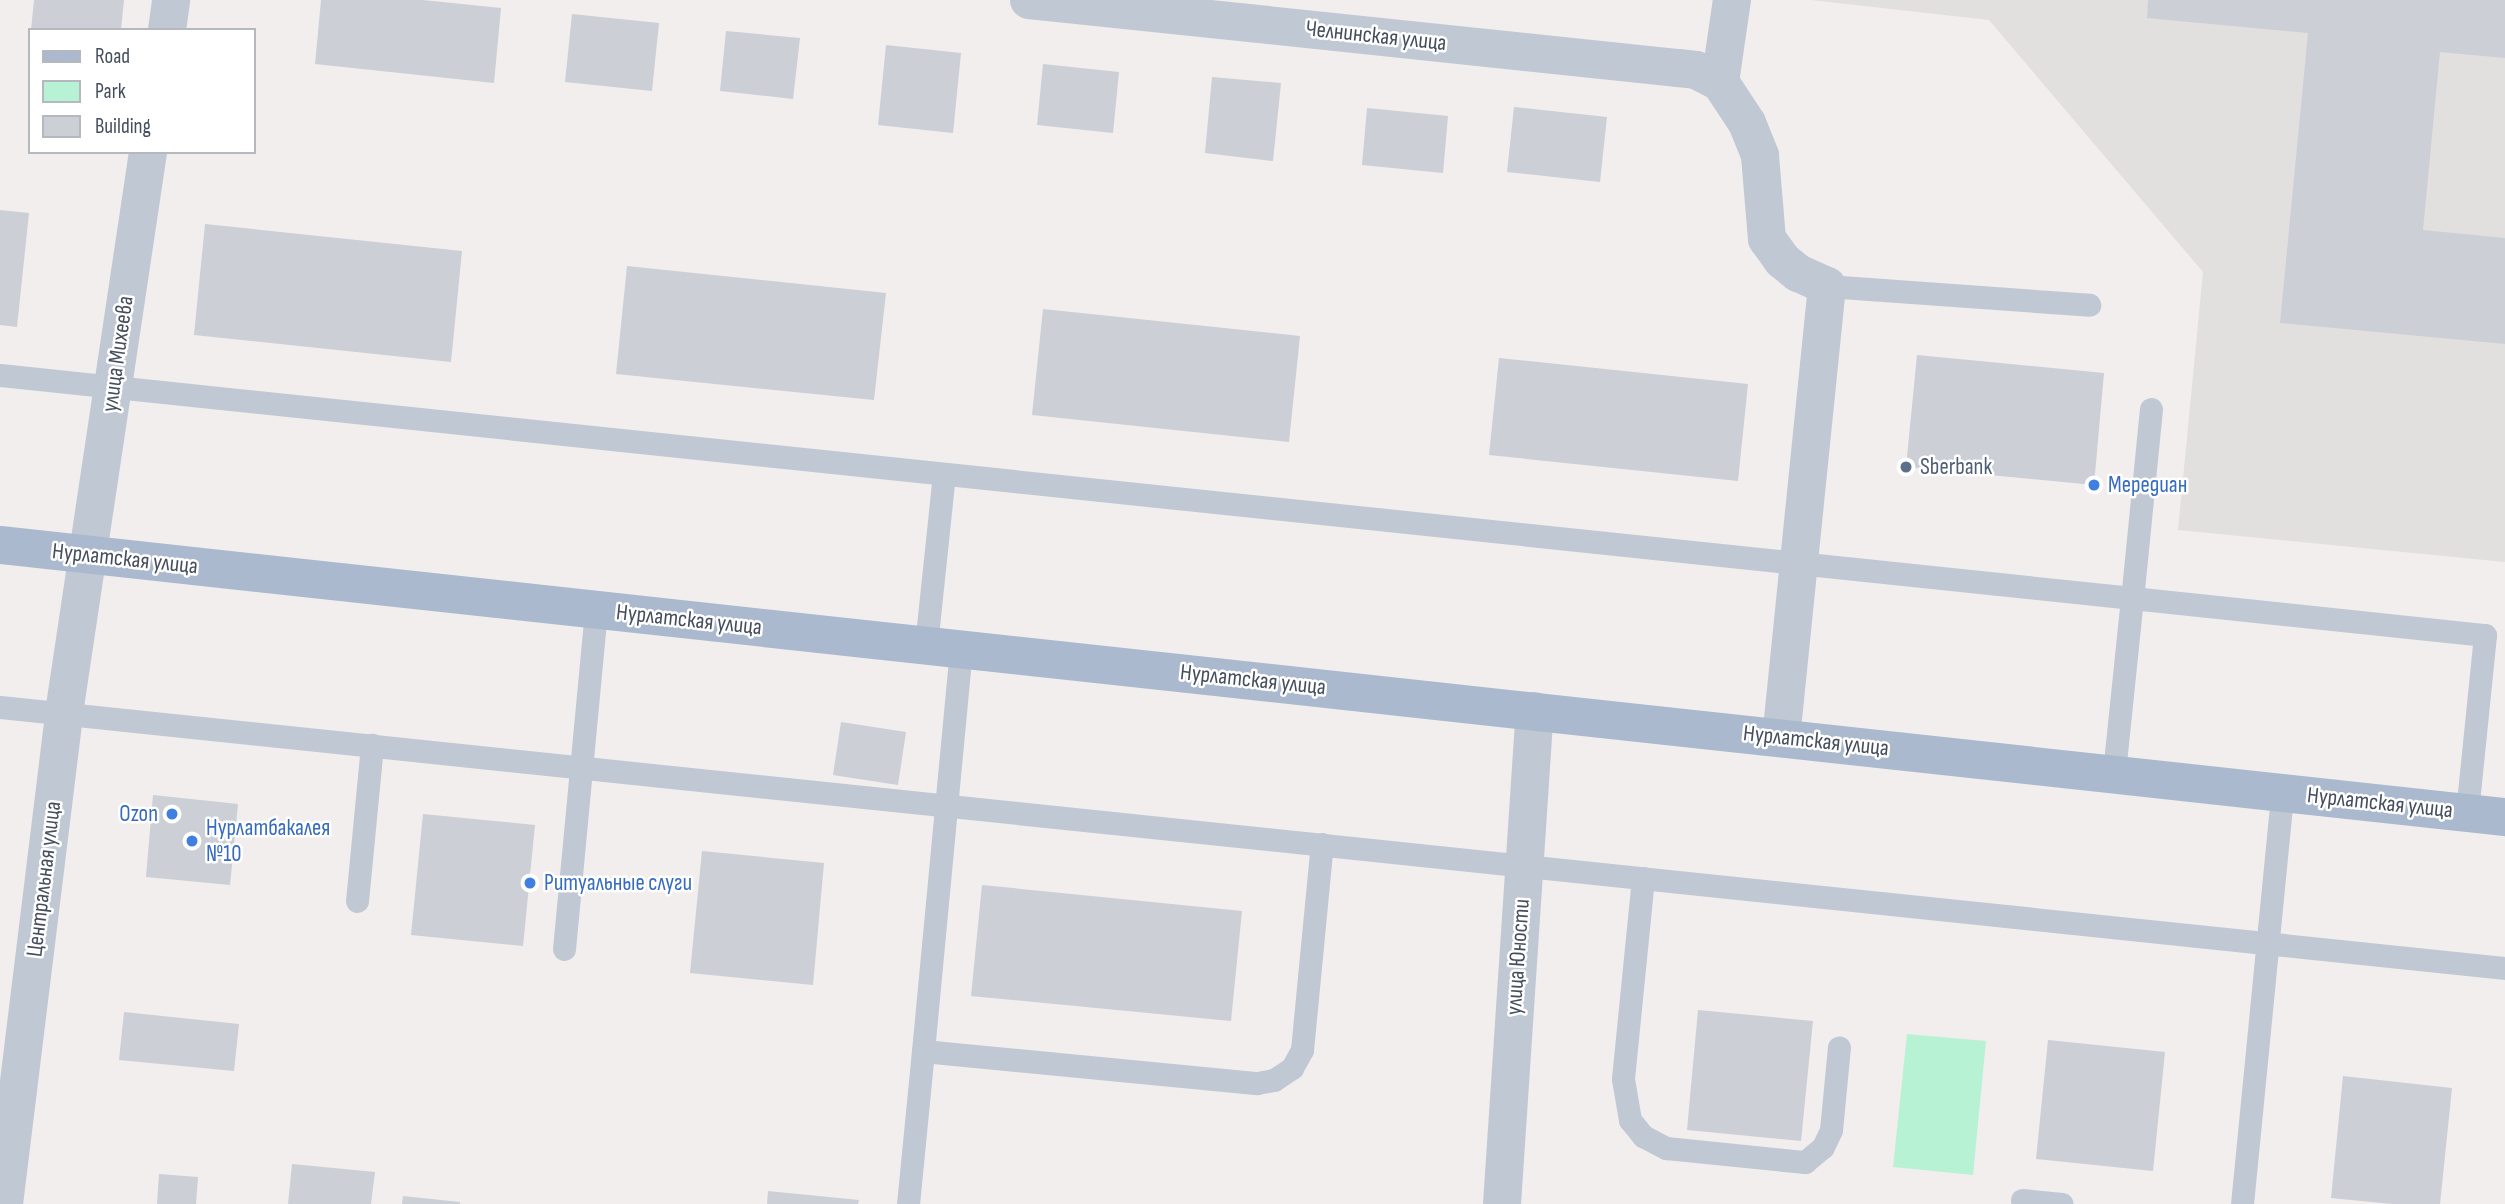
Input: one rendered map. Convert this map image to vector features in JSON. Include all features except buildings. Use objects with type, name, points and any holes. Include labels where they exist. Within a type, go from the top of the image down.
[{"type":"main road","name":"Нурлатская улица","points":[[0,545],[2505,817]]},
{"type":"street","points":[[167,28],[171,0]]},
{"type":"street","name":"Челнинская улица","points":[[1030,0],[1696,70],[1720,82]]},
{"type":"street","points":[[1731,0],[1720,82],[1747,123],[1760,156],[1767,239],[1782,260],[1798,273],[1827,286],[1781,737]]},
{"type":"street","name":"улица Михеева","points":[[88,555],[148,154]]},
{"type":"street","name":"Центральная улица","points":[[4,1204],[64,713],[88,555]]},
{"type":"street","name":"улица Юности","points":[[1502,1204],[1535,711]]},
{"type":"lane","points":[[1827,286],[2090,305]]},
{"type":"lane","points":[[0,375],[2485,635],[2467,813]]},
{"type":"lane","points":[[2114,773],[2151,410]]},
{"type":"lane","points":[[908,1204],[946,805],[944,474]]},
{"type":"lane","points":[[564,949],[596,610]]},
{"type":"lane","points":[[0,706],[2505,968]]},
{"type":"lane","points":[[356,901],[372,745]]},
{"type":"lane","points":[[2242,1204],[2282,793]]},
{"type":"lane","points":[[923,1051],[1257,1083],[1274,1080],[1292,1068],[1302,1050],[1322,844]]},
{"type":"lane","points":[[1643,878],[1623,1079],[1630,1120],[1643,1136],[1666,1148],[1805,1162],[1824,1147],[1831,1130],[1839,1047]]},
{"type":"lane","points":[[2022,1200],[2062,1204]]},
{"type":"shaded area","points":[[1811,0],[2505,0],[2505,562],[2178,530],[2203,272],[1989,20]]},
{"type":"green space","points":[[1907,1034],[1986,1041],[1973,1175],[1893,1167]]},
{"type":"place","name":"Sberbank","points":[[1906,467]]},
{"type":"place","name":"Мередиан","points":[[2094,485]]},
{"type":"place","name":"Ozon","points":[[172,814]]},
{"type":"place","name":"Нурлатбакалея №10","points":[[192,841]]},
{"type":"place","name":"Ритуальные слуги","points":[[530,883]]}]
